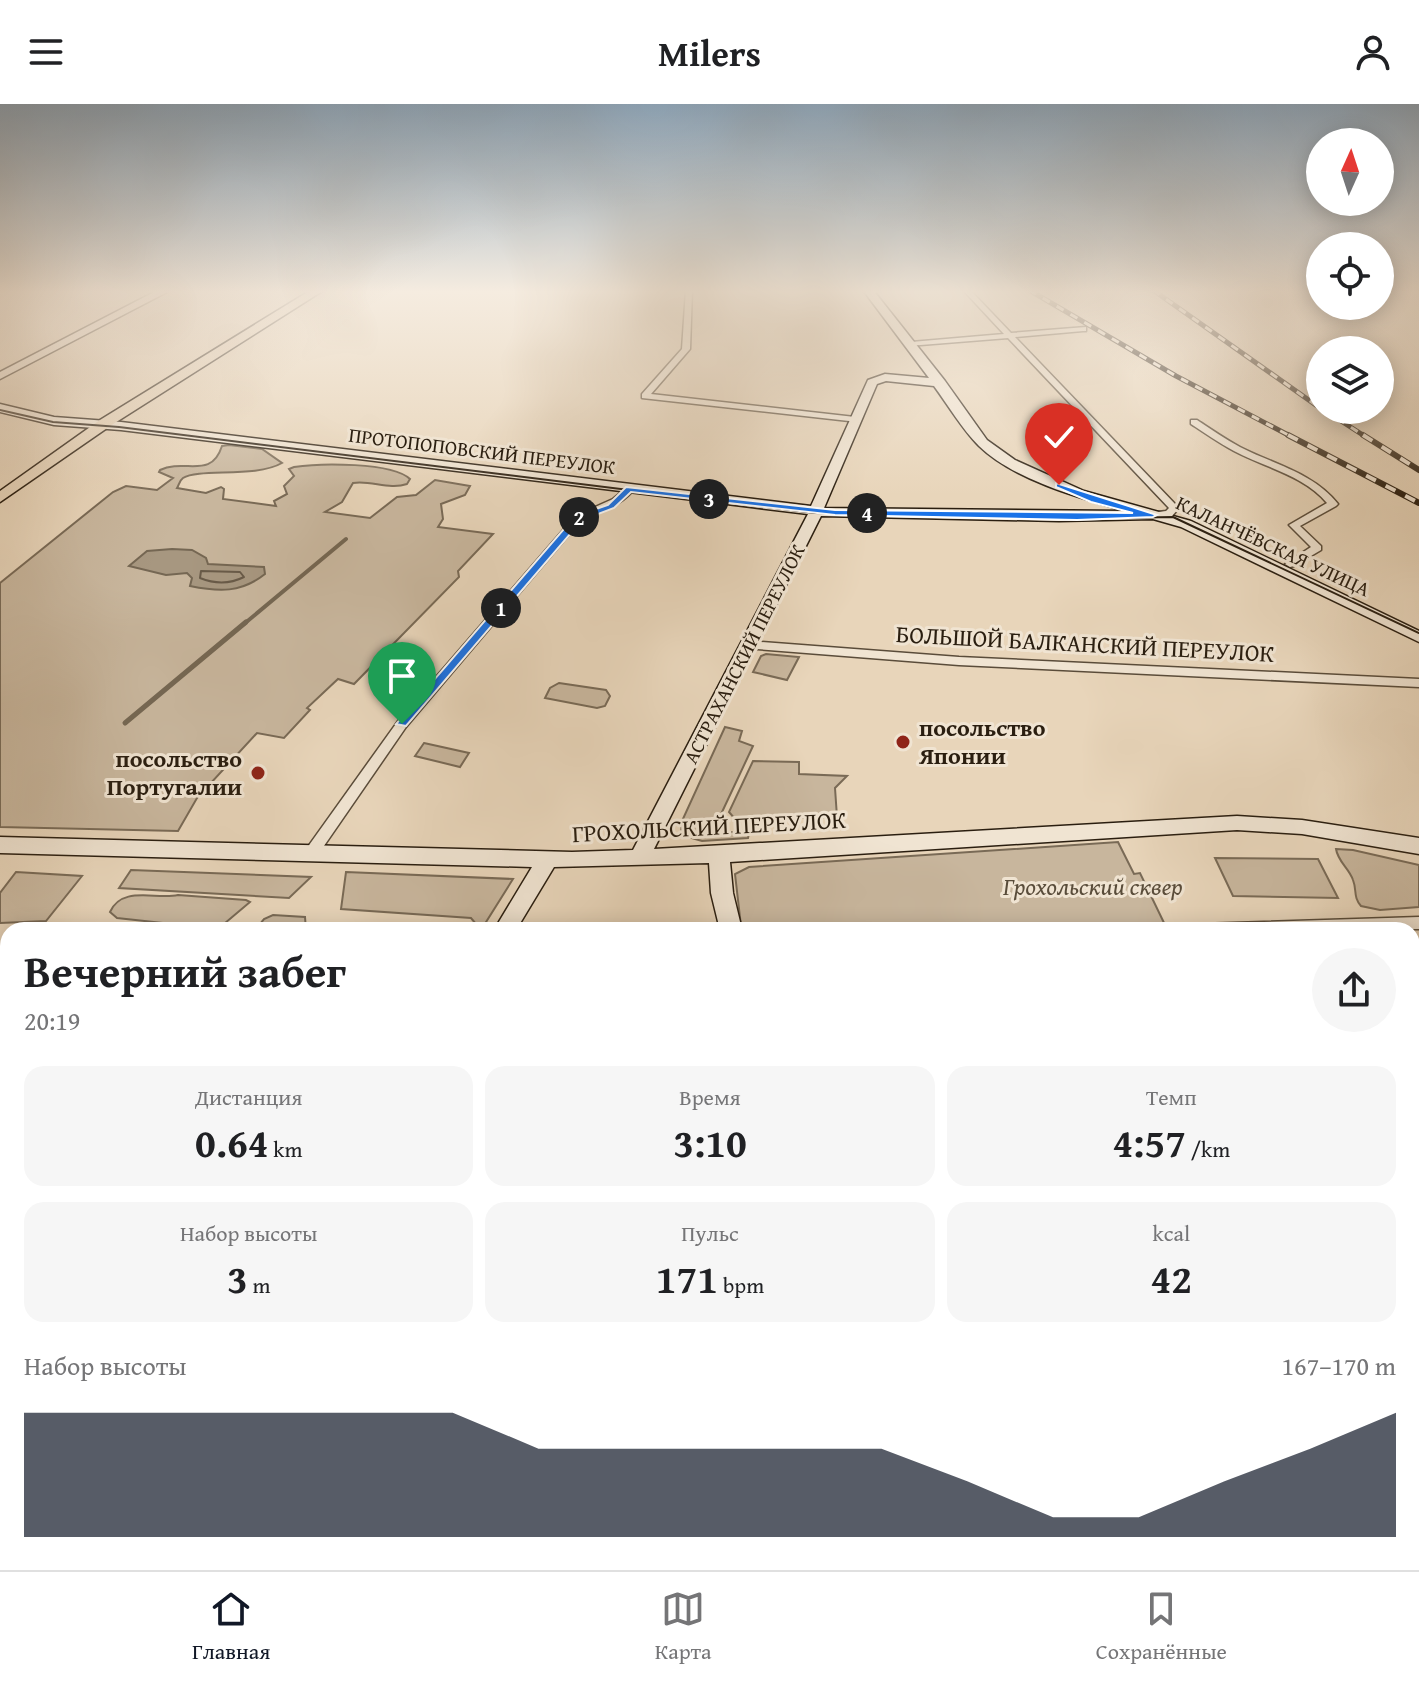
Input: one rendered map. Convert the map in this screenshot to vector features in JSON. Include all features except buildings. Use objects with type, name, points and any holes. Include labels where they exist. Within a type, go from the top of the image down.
[{"type":"main road","points":[[0,482],[85,423],[190,358]]},
{"type":"main road","points":[[0,498],[103,425],[210,358]]},
{"type":"street","points":[[0,376],[34,358]]},
{"type":"street","points":[[678,358],[645,396],[855,420]]},
{"type":"street","points":[[922,358],[983,443],[1000,457],[1079,494],[1110,504]]},
{"type":"street","points":[[1031,358],[1174,508],[1172,512],[1153,515]]},
{"type":"street","name":"АСТРАХАНСКИЙ ПЕРЕУЛОК","points":[[640,857],[815,511],[874,380],[890,377],[941,383]]},
{"type":"street","name":"ПРОТОПОПОВСКИЙ ПЕРЕУЛОК","points":[[0,408],[54,421],[815,511],[1077,517],[1153,515]]},
{"type":"street","points":[[1194,422],[1234,448],[1316,488],[1332,500],[1333,504],[1294,525],[1317,548],[1290,564]]},
{"type":"street","points":[[312,852],[402,724],[574,523],[585,514],[619,501],[629,489]]},
{"type":"street","name":"КАЛАНЧЁВСКАЯ УЛИЦА","points":[[1110,504],[1172,512],[1196,519],[1419,626]]},
{"type":"street","name":"КАЛАНЧЁВСКАЯ УЛИЦА","points":[[1110,504],[1186,524],[1419,637]]},
{"type":"street","name":"БОЛЬШОЙ БАЛКАНСКИЙ ПЕРЕУЛОК","points":[[748,645],[959,661],[1419,683]]},
{"type":"street","name":"ГРОХОЛЬСКИЙ ПЕРЕУЛОК","points":[[0,845],[548,859],[719,855],[1237,823],[1302,827],[1419,846]]},
{"type":"street","points":[[719,855],[722,893],[729,922]]},
{"type":"street","points":[[510,922],[548,859]]},
{"type":"green space","points":[[222,446],[262,449],[282,463],[258,470],[191,475],[182,479],[177,488],[206,493],[221,487],[224,489],[223,499],[276,506],[274,501],[287,494],[284,486],[294,476],[289,469],[294,467],[355,465],[388,469],[410,479],[407,484],[353,483],[342,502],[325,512],[370,518],[397,497],[416,495],[435,480],[470,486],[465,495],[441,504],[443,519],[438,527],[493,534],[458,571],[459,577],[354,684],[338,679],[307,708],[310,710],[284,738],[257,733],[197,798],[178,831],[0,827],[0,583],[113,492],[126,486],[157,490],[173,478],[160,470],[204,465],[217,456]]},
{"type":"green space","points":[[761,656],[799,657],[787,680],[753,672]]},
{"type":"green space","points":[[559,683],[606,690],[610,696],[605,706],[597,708],[545,698],[550,688]]},
{"type":"green space","points":[[725,727],[742,731],[739,741],[753,746],[715,827],[749,833],[748,838],[702,841],[681,835],[682,821]]},
{"type":"green space","points":[[424,743],[469,753],[460,767],[415,756]]},
{"type":"green space","points":[[753,761],[799,762],[799,774],[847,776],[835,788],[837,817],[735,819],[729,812]]},
{"type":"green space","name":"Грохольский сквер","points":[[1118,842],[1134,874],[1140,873],[1164,922],[741,922],[735,874],[749,867]]},
{"type":"green space","points":[[1336,849],[1419,865],[1419,907],[1380,910],[1361,906],[1351,876]]},
{"type":"green space","points":[[1215,858],[1318,859],[1338,898],[1233,896]]},
{"type":"green space","points":[[131,870],[311,877],[289,898],[119,888]]},
{"type":"green space","points":[[16,872],[82,876],[46,921],[0,922],[0,893]]},
{"type":"green space","points":[[346,872],[513,879],[486,922],[474,922],[471,918],[341,909]]},
{"type":"green space","points":[[131,896],[250,902],[226,922],[154,922],[117,918],[110,912],[115,904]]},
{"type":"green space","points":[[273,915],[305,917],[305,922],[262,922]]},
{"type":"water","points":[[192,550],[206,558],[208,564],[264,567],[265,574],[238,588],[211,589],[190,586],[192,578],[187,573],[166,575],[129,566],[147,551]]},
{"type":"waterway","points":[[244,624],[346,539]]},
{"type":"waterway","points":[[125,723],[246,622]]},
{"type":"tram line","points":[[0,410],[53,422],[119,427],[815,513],[1060,519],[1173,517],[1419,633]]},
{"type":"railway","points":[[1146,358],[1292,437]]},
{"type":"railway","points":[[1250,358],[1306,398]]},
{"type":"railway","points":[[1346,424],[1366,437]]},
{"type":"railway","points":[[1288,435],[1419,503]]},
{"type":"railway","points":[[1363,435],[1419,470]]},
{"type":"place","name":"посольство Японии","points":[[903,742]]},
{"type":"place","name":"посольство Португалии","points":[[258,773]]},
{"type":"route","points":[[402,724],[579,518],[611,506],[623,498],[629,489],[835,513],[1077,517],[1153,515],[1094,500],[1059,485]]}]
